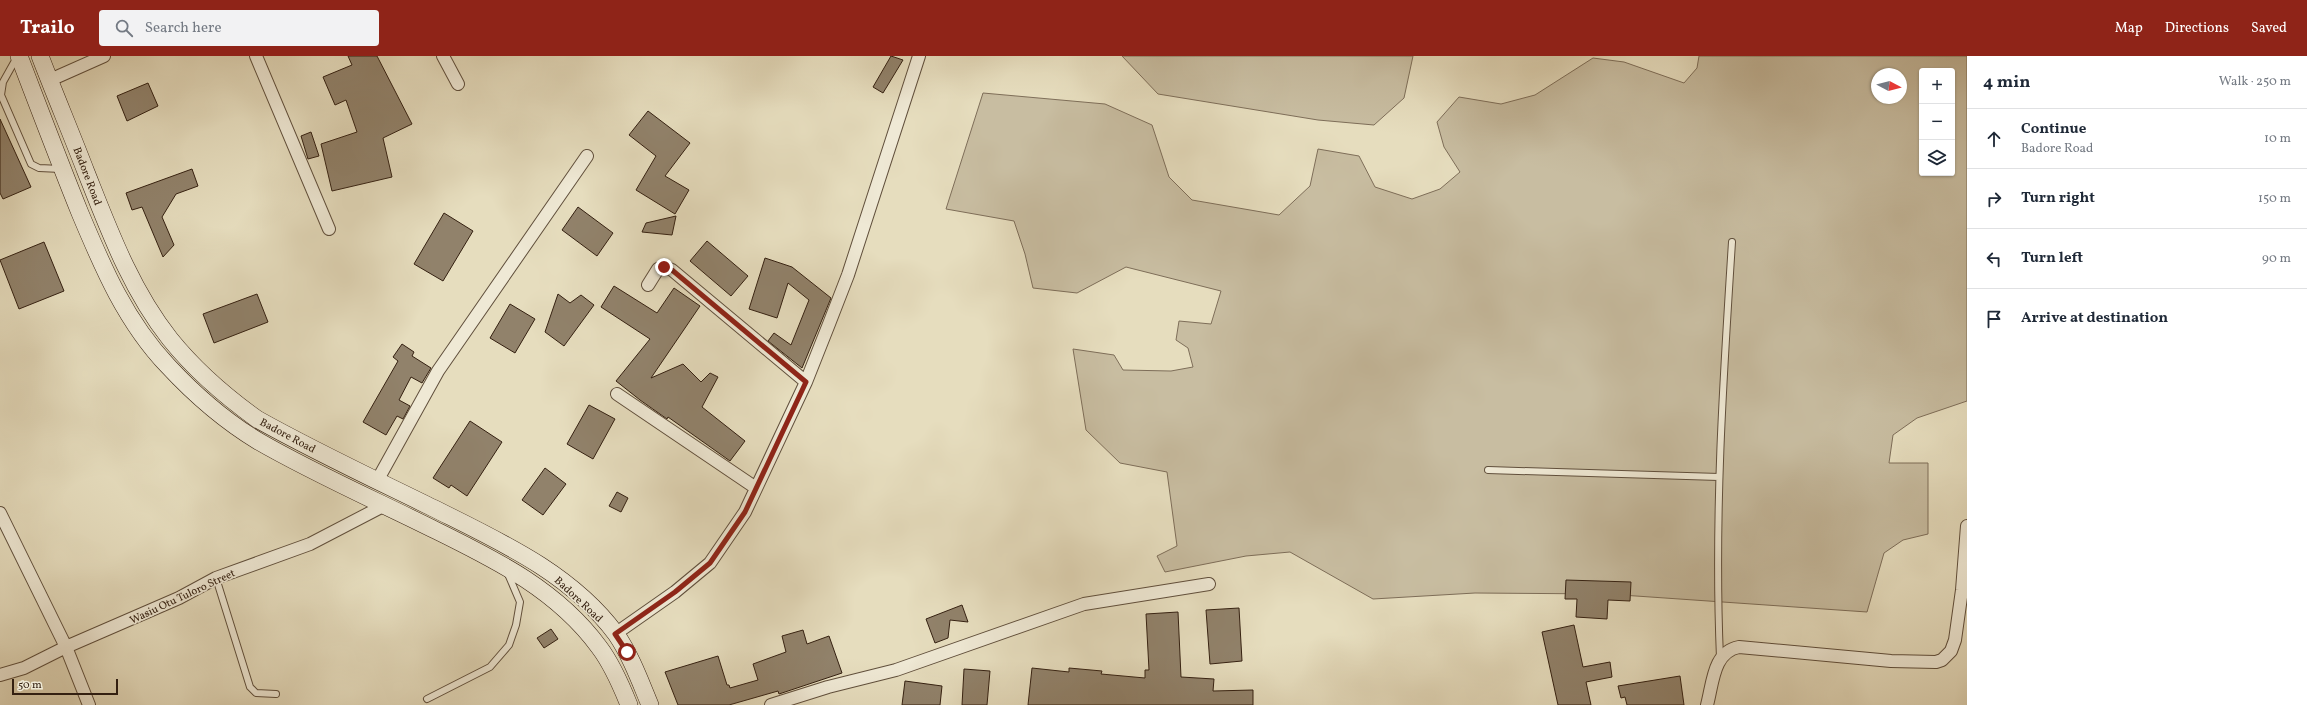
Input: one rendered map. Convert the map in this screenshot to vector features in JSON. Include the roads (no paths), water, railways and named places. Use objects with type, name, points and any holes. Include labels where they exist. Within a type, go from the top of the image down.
[{"type":"main road","name":"Badore Road","points":[[18,56],[110,284],[135,324],[167,366],[216,411],[257,440],[534,583],[556,601],[588,633],[600,648],[614,671],[628,705]]},
{"type":"main road","name":"Badore Road","points":[[40,56],[110,232],[130,277],[171,340],[208,380],[232,401],[257,419],[485,533],[551,572],[576,592],[615,634],[635,668],[650,705]]},
{"type":"street","points":[[50,80],[104,56]]},
{"type":"street","points":[[256,56],[329,229]]},
{"type":"street","points":[[443,56],[458,84]]},
{"type":"street","points":[[615,634],[675,592],[710,563],[745,512],[806,382],[848,275],[919,56]]},
{"type":"street","points":[[377,480],[438,371],[587,156]]},
{"type":"street","points":[[648,285],[658,269],[664,267],[672,270],[806,382]]},
{"type":"street","points":[[618,394],[756,488]]},
{"type":"street","name":"Wasiu Otu Tuloro Street","points":[[0,675],[24,668],[66,647],[179,598],[216,578],[310,544],[385,505]]},
{"type":"street","points":[[0,513],[66,647],[89,705]]},
{"type":"street","points":[[1707,705],[1720,658],[1728,649],[1739,648],[1891,661],[1936,662],[1942,660],[1951,651],[1955,640],[1962,590],[1967,526]]},
{"type":"street","points":[[771,705],[828,687],[896,670],[1084,604],[1209,584]]},
{"type":"lane","points":[[18,56],[3,82],[1,95],[31,164],[39,168],[63,169]]},
{"type":"lane","points":[[1720,658],[1718,550],[1719,477],[1732,242]]},
{"type":"lane","points":[[1488,470],[1719,477]]},
{"type":"lane","points":[[427,699],[490,667],[509,645],[516,625],[520,602],[505,567]]},
{"type":"lane","points":[[216,578],[250,687],[256,693],[276,694]]}]
